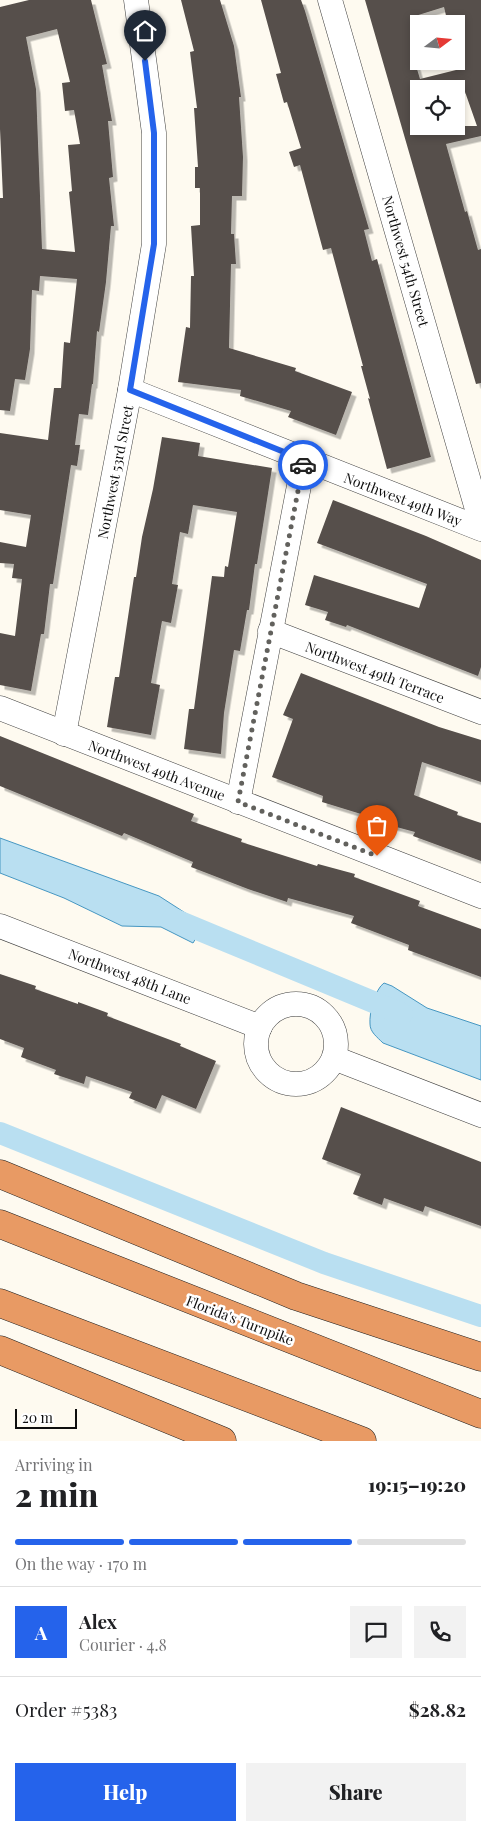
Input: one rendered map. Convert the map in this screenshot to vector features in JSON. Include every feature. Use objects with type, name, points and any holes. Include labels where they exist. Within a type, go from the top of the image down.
[{"type":"highway","points":[[0,1174],[296,1296],[481,1356]]},
{"type":"highway","name":"Florida's Turnpike","points":[[0,1224],[481,1414]]},
{"type":"highway","points":[[0,1303],[362,1441]]},
{"type":"highway","points":[[0,1350],[222,1441]]},
{"type":"street","name":"Northwest 53rd Street","points":[[64,734],[130,390],[154,244],[154,133],[136,0]]},
{"type":"street","name":"Northwest 54th Street","points":[[330,0],[481,523]]},
{"type":"street","name":"Northwest 49th Way","points":[[130,390],[481,529]]},
{"type":"street","points":[[238,802],[304,460]]},
{"type":"street","name":"Northwest 49th Terrace","points":[[270,631],[481,712]]},
{"type":"street","name":"Northwest 49th Avenue","points":[[0,708],[481,896]]},
{"type":"street","name":"Northwest 48th Lane","points":[[0,926],[260,1027]]},
{"type":"street","points":[[300,1004],[312,1008],[322,1014],[330,1023],[336,1046],[334,1058],[328,1069],[318,1078],[307,1083],[294,1084],[281,1081],[270,1075],[262,1065],[257,1053],[260,1027],[267,1017],[276,1010],[300,1004]]},
{"type":"street","points":[[334,1058],[481,1115]]},
{"type":"water","points":[[0,838],[159,896],[204,925],[193,943],[161,927],[122,926],[64,898],[0,873]]},
{"type":"water","points":[[384,983],[427,1008],[481,1026],[481,1080],[383,1043],[376,1036],[370,1027],[370,1019],[375,996]]},
{"type":"building","points":[[29,0],[91,0],[107,64],[102,65],[112,121],[108,121],[113,177],[109,178],[114,226],[111,226],[106,282],[99,332],[97,331],[93,384],[88,415],[79,414],[75,445],[80,445],[77,466],[71,465],[53,584],[50,584],[44,634],[41,634],[31,691],[0,685],[0,633],[15,636],[22,579],[12,578],[14,564],[0,563],[0,542],[26,547],[31,515],[0,510],[0,433],[48,440],[54,388],[61,388],[64,342],[70,343],[77,279],[40,276],[39,291],[32,290],[30,349],[25,380],[15,379],[10,411],[0,410],[0,198],[3,198],[0,129],[0,7]],"holes":[[[57,29],[70,82],[62,83],[65,111],[74,110],[80,144],[68,145],[72,191],[69,192],[75,252],[42,249],[36,89],[26,37]]]},
{"type":"building","points":[[181,0],[220,0],[234,46],[241,97],[239,97],[243,157],[242,196],[232,196],[231,234],[234,234],[236,264],[231,264],[229,348],[296,368],[295,371],[352,392],[336,435],[288,417],[291,411],[240,396],[241,390],[178,382],[186,327],[190,328],[191,276],[194,276],[191,226],[200,225],[200,188],[195,188],[195,167],[198,167],[194,108],[197,108],[190,52],[194,51]]},
{"type":"building","points":[[261,0],[301,0],[369,229],[364,230],[372,261],[377,259],[431,457],[387,469],[368,398],[370,399],[361,366],[363,366],[331,248],[323,250],[300,165],[294,167],[289,152],[301,148],[287,102],[284,103],[276,74],[281,73]]},
{"type":"building","points":[[365,0],[481,0],[481,136],[446,144],[465,212],[467,211],[478,250],[481,249],[481,383],[476,384]]},
{"type":"building","points":[[162,437],[200,443],[198,456],[272,468],[249,610],[247,610],[240,651],[234,650],[224,713],[221,754],[184,749],[189,709],[194,709],[212,576],[224,577],[225,566],[228,567],[237,512],[193,505],[188,534],[180,532],[172,584],[178,585],[171,623],[162,621],[151,683],[160,685],[151,735],[107,727],[115,677],[119,677],[134,577],[136,577]]},
{"type":"building","points":[[333,500],[426,536],[481,560],[481,667],[478,676],[347,625],[346,627],[325,620],[328,612],[305,605],[314,575],[419,608],[427,584],[317,543]]},
{"type":"building","points":[[301,673],[439,727],[481,740],[481,782],[422,762],[414,795],[458,812],[457,815],[481,823],[481,861],[413,836],[415,832],[374,821],[374,818],[322,802],[323,796],[272,777],[293,719],[283,715]]},
{"type":"building","points":[[0,736],[194,814],[191,821],[242,839],[241,842],[317,866],[318,864],[355,874],[354,877],[420,901],[418,906],[481,929],[481,977],[408,950],[409,945],[351,923],[354,916],[288,898],[287,902],[248,889],[191,867],[193,862],[124,833],[122,836],[0,786]]},
{"type":"building","points":[[0,974],[36,986],[35,989],[108,1013],[107,1016],[181,1044],[180,1046],[216,1061],[196,1109],[162,1095],[156,1109],[129,1098],[132,1092],[86,1076],[84,1084],[54,1074],[56,1070],[21,1057],[24,1048],[0,1039]]},
{"type":"building","points":[[341,1107],[481,1162],[481,1226],[425,1206],[423,1212],[384,1198],[382,1205],[353,1194],[361,1174],[322,1159]]},
{"type":"waterway","points":[[173,919],[402,1014]]},
{"type":"waterway","points":[[0,1133],[324,1263],[481,1316]]},
{"type":"way so far","points":[[303,465],[238,802],[377,856]]},
{"type":"route","points":[[145,61],[154,133],[154,244],[130,390],[304,460],[303,465]]}]
